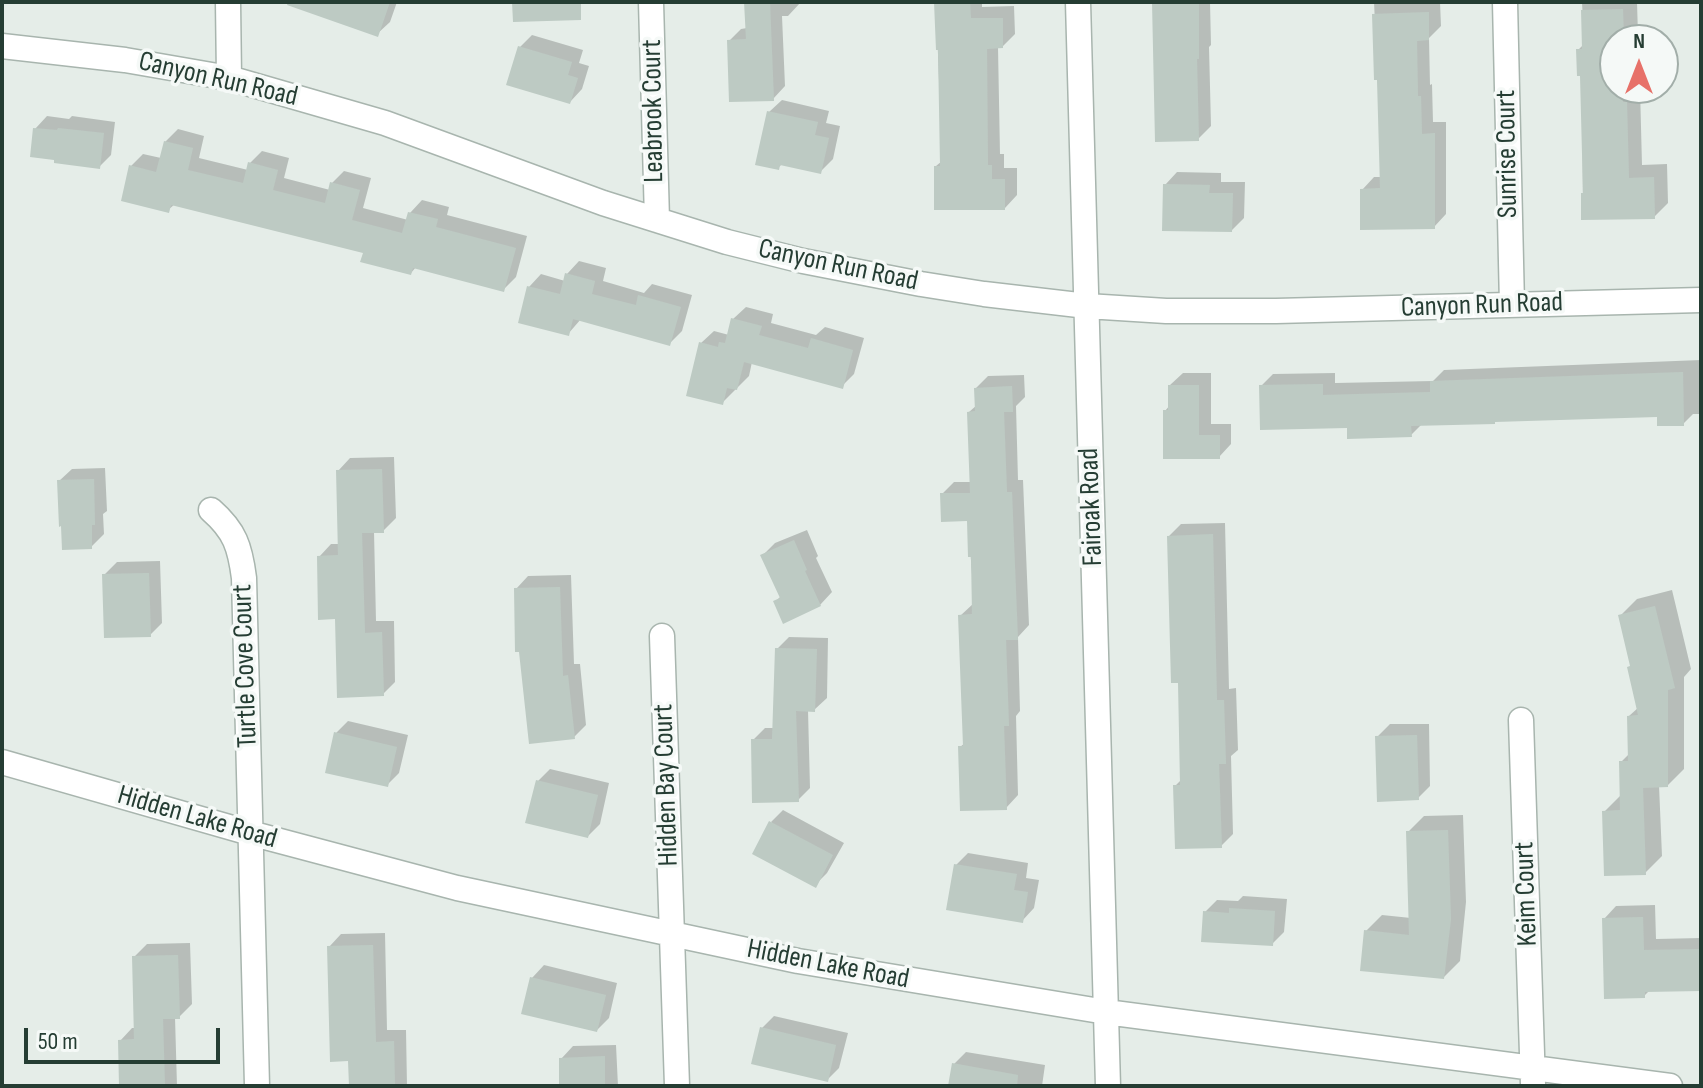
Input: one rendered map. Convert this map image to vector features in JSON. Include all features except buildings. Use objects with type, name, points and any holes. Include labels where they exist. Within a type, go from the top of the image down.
[{"type":"street","points":[[228,2],[229,78]]},
{"type":"street","name":"Leabrook Court","points":[[651,2],[657,220]]},
{"type":"street","name":"Fairoak Road","points":[[1078,2],[1108,1086]]},
{"type":"street","name":"Sunrise Court","points":[[1505,2],[1512,305]]},
{"type":"street","name":"Canyon Run Road","points":[[2,46],[125,60],[229,78],[385,123],[603,203],[727,242],[862,273],[984,294],[1166,311],[1701,300]]},
{"type":"street","name":"Turtle Cove Court","points":[[211,510],[226,523],[236,538],[244,578],[257,1086]]},
{"type":"street","name":"Hidden Bay Court","points":[[662,636],[677,1086]]},
{"type":"street","name":"Keim Court","points":[[1521,720],[1532,1078]]},
{"type":"street","name":"Hidden Lake Road","points":[[2,762],[457,888],[798,961],[1030,1001],[1532,1078],[1670,1086]]}]
